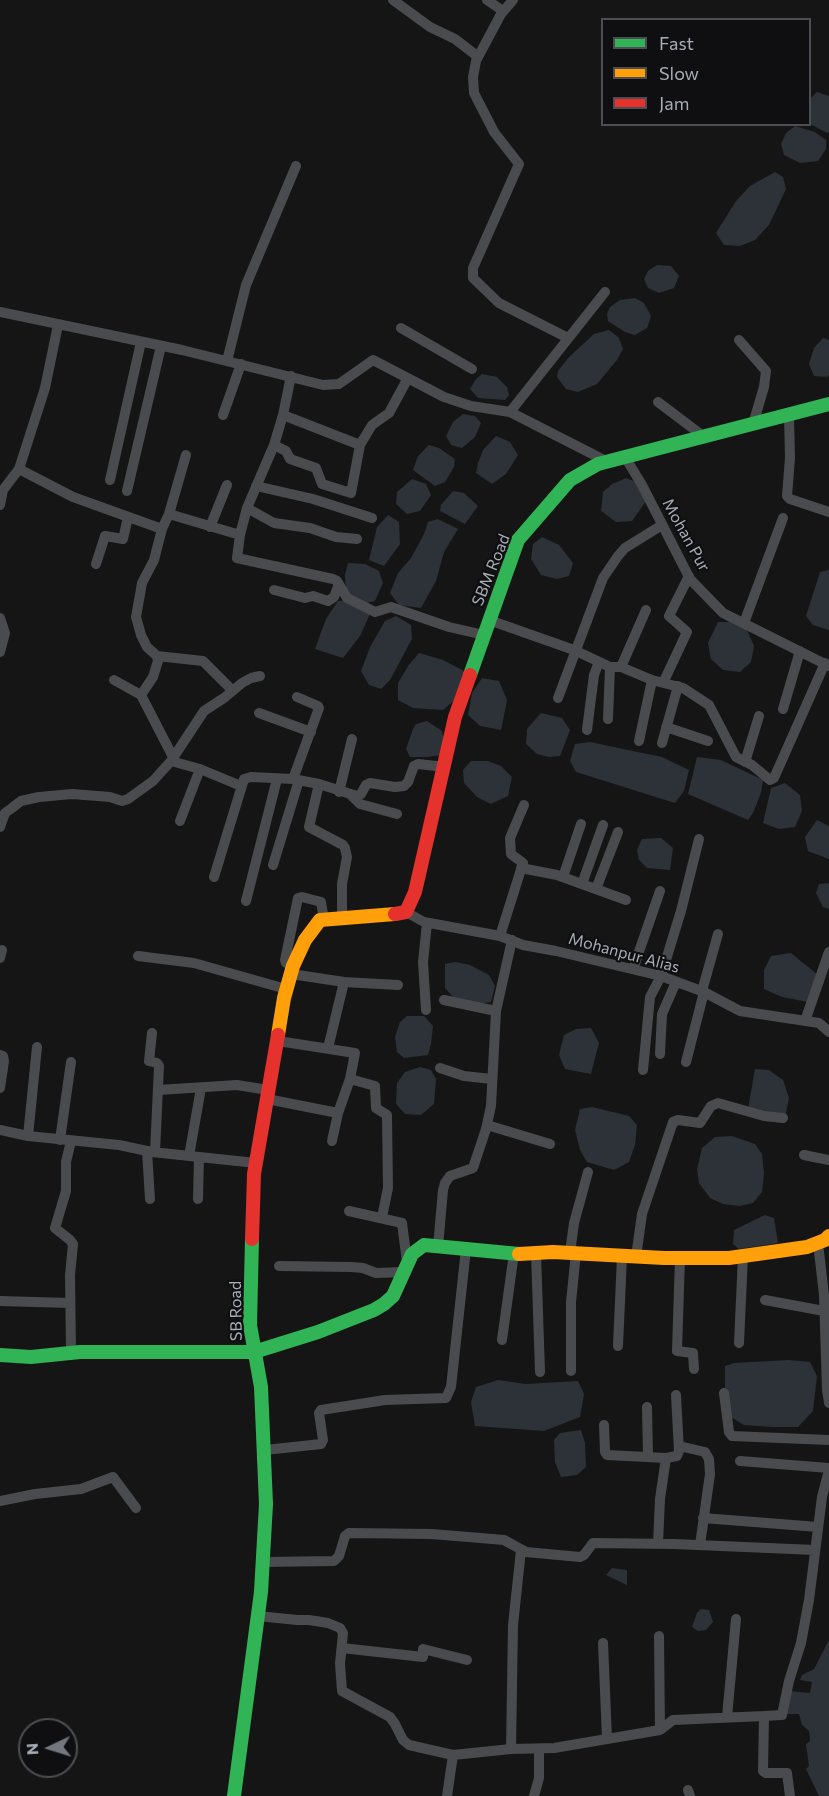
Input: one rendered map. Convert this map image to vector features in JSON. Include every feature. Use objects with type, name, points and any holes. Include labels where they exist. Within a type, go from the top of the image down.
[{"type":"street","points":[[393,0],[430,27],[454,39],[475,54],[477,59]]},
{"type":"street","points":[[487,0],[503,10]]},
{"type":"street","points":[[513,0],[503,10],[477,59],[472,77],[474,93],[494,132],[519,164],[473,268],[473,278],[499,303],[568,338]]},
{"type":"street","points":[[227,361],[246,285],[296,166]]},
{"type":"street","points":[[510,412],[605,292]]},
{"type":"street","points":[[0,312],[241,364],[323,385],[339,384],[373,360],[444,397],[471,406],[510,412],[608,462]]},
{"type":"street","points":[[0,505],[3,490],[19,469],[45,388],[58,325]]},
{"type":"street","points":[[402,328],[472,369]]},
{"type":"street","points":[[739,340],[766,371],[765,385],[753,424]]},
{"type":"street","points":[[110,480],[141,342]]},
{"type":"street","points":[[127,491],[161,346]]},
{"type":"street","points":[[224,415],[241,364]]},
{"type":"street","points":[[291,376],[284,415],[247,508],[237,556],[240,559],[333,579],[339,584],[347,598],[375,612],[391,607],[449,627],[484,635]]},
{"type":"street","points":[[274,445],[286,451],[290,459],[316,468],[322,484],[349,494],[352,492],[360,445],[372,425],[389,414],[408,378]]},
{"type":"street","points":[[658,402],[703,436]]},
{"type":"street","name":"SBM Road","points":[[406,912],[415,892],[445,767],[454,717],[518,540],[570,480],[598,464],[829,404]]},
{"type":"street","points":[[284,415],[360,445]]},
{"type":"street","points":[[789,415],[790,458],[787,496],[829,512]]},
{"type":"street","points":[[186,455],[154,560],[142,583],[136,617],[147,647],[157,657],[202,661],[232,690]]},
{"type":"street","name":"Mohan Pur","points":[[625,457],[689,576],[723,613],[827,665]]},
{"type":"street","points":[[19,469],[73,496],[162,529]]},
{"type":"street","points":[[210,526],[227,485]]},
{"type":"street","points":[[256,486],[313,499],[372,518]]},
{"type":"street","points":[[247,508],[274,524],[310,528],[339,537],[357,539]]},
{"type":"street","points":[[169,514],[240,535]]},
{"type":"street","points":[[96,564],[105,536],[123,539],[128,517]]},
{"type":"street","points":[[744,623],[783,518]]},
{"type":"street","points":[[558,698],[574,650],[603,578],[612,563],[625,548],[662,525]]},
{"type":"street","points":[[664,681],[687,632],[669,616],[689,576]]},
{"type":"street","points":[[274,590],[305,598],[313,596],[328,601],[334,597],[339,584]]},
{"type":"street","points":[[587,730],[594,675],[610,665],[646,610]]},
{"type":"street","points":[[0,618],[5,633],[0,652]]},
{"type":"street","points":[[489,620],[652,680],[678,686],[709,705],[736,757],[752,765],[767,779],[774,778],[827,665]]},
{"type":"street","points":[[783,709],[800,651]]},
{"type":"street","points":[[141,695],[153,677],[157,657]]},
{"type":"street","points":[[608,719],[610,665]]},
{"type":"street","points":[[0,827],[4,809],[21,801],[72,794],[110,797],[122,801],[128,799],[153,781],[172,759],[204,711],[251,678],[260,676]]},
{"type":"street","points":[[114,680],[141,695],[172,759],[241,786]]},
{"type":"street","points":[[639,741],[652,680]]},
{"type":"street","points":[[662,743],[678,686]]},
{"type":"street","points":[[273,865],[318,711],[318,706],[297,697]]},
{"type":"street","points":[[259,713],[311,732]]},
{"type":"street","points":[[745,762],[759,716]]},
{"type":"street","points":[[666,727],[708,741]]},
{"type":"street","points":[[339,792],[352,739]]},
{"type":"street","points":[[214,878],[244,778],[296,780],[359,796],[369,783],[404,786],[414,766],[418,764],[445,767]]},
{"type":"street","points":[[180,821],[200,769]]},
{"type":"street","points":[[246,901],[277,780]]},
{"type":"street","points":[[319,784],[309,827],[343,845],[346,850],[347,857],[342,884],[342,919]]},
{"type":"street","points":[[351,795],[360,804],[397,814]]},
{"type":"street","points":[[500,936],[523,863],[511,854],[510,838],[524,805]]},
{"type":"street","points":[[563,877],[581,824]]},
{"type":"street","points":[[582,884],[603,825]]},
{"type":"street","points":[[596,889],[618,832]]},
{"type":"street","points":[[643,1070],[650,997],[661,976],[681,911],[699,839]]},
{"type":"street","points":[[521,868],[563,877],[626,900]]},
{"type":"street","points":[[633,969],[660,891]]},
{"type":"street","points":[[398,985],[344,982],[292,970],[285,960],[298,898],[321,902],[324,920],[384,916],[406,912]]},
{"type":"street","name":"Mohanpur Alias","points":[[406,912],[427,923],[500,936],[523,945],[661,976],[703,992],[740,1011],[819,1023],[829,1032]]},
{"type":"street","name":"SB Road","points":[[234,1796],[258,1616],[266,1504],[261,1387],[250,1325],[256,1163],[286,989],[305,940],[320,920],[324,920]]},
{"type":"street","points":[[426,1010],[423,962],[427,923]]},
{"type":"street","points":[[686,1062],[718,934]]},
{"type":"street","points":[[438,1246],[445,1183],[450,1176],[473,1168],[487,1125],[491,1106],[496,1011],[512,940]]},
{"type":"street","points":[[805,1021],[829,952]]},
{"type":"street","points":[[138,956],[194,963],[286,989]]},
{"type":"street","points":[[328,1048],[344,982]]},
{"type":"street","points":[[660,1054],[662,1014],[676,982]]},
{"type":"street","points":[[444,1000],[496,1011]]},
{"type":"street","points":[[150,1199],[151,1152],[159,1064],[150,1062],[148,1059],[152,1033]]},
{"type":"street","points":[[278,1041],[355,1053],[332,1142]]},
{"type":"street","points":[[28,1136],[37,1047]]},
{"type":"street","points":[[0,1055],[3,1056],[4,1061],[0,1088]]},
{"type":"street","points":[[60,1140],[71,1062]]},
{"type":"street","points":[[440,1068],[464,1076],[492,1079]]},
{"type":"street","points":[[350,1078],[375,1086],[376,1108],[387,1115],[388,1188],[382,1217]]},
{"type":"street","points":[[158,1090],[237,1085],[338,1113]]},
{"type":"street","points":[[198,1199],[194,1156],[201,1088]]},
{"type":"street","points":[[618,1346],[629,1256],[673,1122],[678,1120],[700,1123],[711,1106],[718,1103],[764,1116],[783,1118]]},
{"type":"street","points":[[487,1125],[550,1144]]},
{"type":"street","points":[[0,1130],[28,1136],[119,1145],[151,1152],[256,1163]]},
{"type":"street","points":[[71,1141],[66,1162],[66,1191],[55,1228],[73,1245],[70,1275],[71,1353]]},
{"type":"street","points":[[804,1155],[829,1160]]},
{"type":"street","points":[[572,1371],[574,1223],[588,1172]]},
{"type":"street","points":[[349,1211],[402,1222],[405,1267]]},
{"type":"street","points":[[0,1355],[31,1357],[71,1353],[254,1352],[318,1332],[374,1310],[393,1296],[405,1267],[417,1250],[424,1245],[514,1253],[680,1258],[743,1256],[807,1247],[823,1240],[829,1403]]},
{"type":"street","points":[[265,1450],[321,1444],[323,1440],[319,1413],[321,1410],[385,1400],[446,1398],[451,1387],[466,1249]]},
{"type":"street","points":[[502,1340],[514,1253]]},
{"type":"street","points":[[536,1253],[540,1372]]},
{"type":"street","points":[[740,1343],[743,1256]]},
{"type":"street","points":[[680,1258],[678,1351],[693,1353],[694,1369]]},
{"type":"street","points":[[279,1266],[351,1267],[363,1268],[376,1273],[405,1267]]},
{"type":"street","points":[[765,1299],[824,1311]]},
{"type":"street","points":[[0,1301],[70,1303]]},
{"type":"street","points":[[724,1393],[729,1432],[732,1436],[829,1440]]},
{"type":"street","points":[[604,1425],[605,1454],[666,1458],[678,1455],[676,1395]]},
{"type":"street","points":[[647,1407],[648,1457]]},
{"type":"street","points":[[678,1446],[705,1452],[709,1459],[710,1474],[700,1545]]},
{"type":"street","points":[[658,1544],[660,1499],[666,1458]]},
{"type":"street","points":[[258,1616],[328,1623],[340,1628],[343,1633],[340,1684],[345,1694],[390,1717],[403,1740],[409,1745],[453,1755],[511,1749],[554,1748],[660,1730],[673,1719],[782,1715],[789,1681],[801,1643],[822,1497],[829,1469],[740,1461]]},
{"type":"street","points":[[0,1501],[81,1489],[113,1477],[136,1508]]},
{"type":"street","points":[[703,1518],[818,1527]]},
{"type":"street","points":[[262,1562],[334,1561],[339,1556],[345,1536],[349,1533],[432,1534],[504,1540],[521,1550],[580,1557],[593,1543],[815,1550]]},
{"type":"street","points":[[511,1749],[513,1625],[521,1550]]},
{"type":"street","points":[[727,1717],[736,1619]]},
{"type":"street","points":[[659,1636],[660,1730]]},
{"type":"street","points":[[603,1643],[608,1739]]},
{"type":"street","points":[[342,1648],[423,1657],[423,1649],[467,1660]]},
{"type":"street","points":[[764,1716],[763,1771],[787,1773],[790,1796]]},
{"type":"street","points":[[534,1796],[539,1778],[539,1749]]},
{"type":"street","points":[[447,1796],[453,1755]]},
{"type":"shaded area","points":[[817,92],[829,96],[829,132],[827,133],[811,125],[811,98]]},
{"type":"shaded area","points":[[795,126],[815,132],[826,140],[826,149],[818,161],[800,163],[784,155],[781,144],[786,133]]},
{"type":"shaded area","points":[[775,172],[783,177],[786,189],[769,225],[755,240],[740,246],[724,245],[716,233],[736,201],[750,186]]},
{"type":"shaded area","points":[[657,265],[671,266],[679,276],[674,288],[659,293],[648,288],[644,279],[648,271]]},
{"type":"shaded area","points":[[635,298],[644,303],[651,316],[647,328],[635,335],[625,332],[608,321],[607,314],[610,307],[620,300]]},
{"type":"shaded area","points":[[609,330],[619,338],[623,349],[617,360],[597,384],[578,392],[566,389],[557,377],[558,371],[569,357],[594,334]]},
{"type":"shaded area","points":[[823,338],[829,340],[829,375],[827,377],[814,376],[809,364],[814,348]]},
{"type":"shaded area","points":[[482,374],[497,377],[507,387],[509,395],[505,400],[478,398],[470,389]]},
{"type":"shaded area","points":[[463,414],[475,416],[481,423],[475,437],[462,448],[451,445],[446,436],[453,422]]},
{"type":"shaded area","points":[[496,436],[510,442],[518,455],[506,474],[492,484],[476,473],[483,450]]},
{"type":"shaded area","points":[[429,445],[439,448],[455,459],[454,467],[445,482],[435,486],[413,470],[418,456]]},
{"type":"shaded area","points":[[626,478],[639,483],[646,501],[632,521],[616,522],[601,511],[603,492],[612,484]]},
{"type":"shaded area","points":[[412,479],[426,484],[431,495],[420,511],[407,514],[396,504],[397,492]]},
{"type":"shaded area","points":[[453,491],[464,493],[478,506],[465,524],[440,511],[441,505]]},
{"type":"shaded area","points":[[388,515],[399,522],[400,544],[384,566],[369,560],[377,527]]},
{"type":"shaded area","points":[[438,519],[458,529],[444,552],[436,581],[421,608],[399,605],[390,593],[398,573],[411,558],[428,522]]},
{"type":"shaded area","points":[[542,537],[559,545],[573,563],[569,576],[557,579],[541,575],[531,559],[533,544]]},
{"type":"shaded area","points":[[348,563],[365,564],[379,571],[383,583],[375,601],[366,603],[346,594],[345,575]]},
{"type":"shaded area","points":[[829,570],[829,630],[813,625],[806,616],[820,572]]},
{"type":"shaded area","points":[[352,600],[370,614],[360,636],[343,658],[315,649],[326,619],[338,601]]},
{"type":"shaded area","points":[[396,616],[411,625],[412,639],[390,680],[381,689],[369,685],[361,671],[370,647],[385,621]]},
{"type":"shaded area","points":[[718,622],[738,622],[748,632],[754,646],[751,662],[740,672],[723,670],[711,659],[708,643]]},
{"type":"shaded area","points":[[419,653],[443,660],[464,671],[457,698],[443,710],[413,708],[398,700],[398,683]]},
{"type":"shaded area","points":[[482,678],[499,681],[507,700],[501,730],[480,726],[468,715],[472,693]]},
{"type":"shaded area","points":[[541,713],[562,718],[570,730],[560,756],[549,757],[537,754],[526,744],[527,729]]},
{"type":"shaded area","points":[[427,721],[442,731],[444,739],[442,755],[410,757],[406,749],[413,729],[416,724]]},
{"type":"shaded area","points":[[590,742],[662,757],[689,770],[684,791],[675,803],[576,772],[570,761],[575,744]]},
{"type":"shaded area","points":[[697,757],[721,760],[763,780],[761,793],[748,820],[688,794]]},
{"type":"shaded area","points":[[471,761],[488,761],[501,766],[512,777],[508,796],[491,804],[477,797],[464,783],[463,770]]},
{"type":"shaded area","points":[[785,783],[800,795],[802,811],[795,827],[779,829],[763,823],[771,788]]},
{"type":"shaded area","points":[[817,820],[829,826],[829,859],[808,851],[805,837]]},
{"type":"shaded area","points":[[661,838],[673,848],[670,870],[647,868],[639,860],[637,850],[642,839]]},
{"type":"shaded area","points":[[829,883],[829,909],[823,907],[816,893],[819,884]]},
{"type":"shaded area","points":[[791,953],[818,975],[808,1002],[782,997],[764,989],[764,970],[771,956]]},
{"type":"shaded area","points":[[455,962],[470,965],[489,975],[495,986],[491,1002],[478,1004],[455,999],[445,988],[445,964]]},
{"type":"shaded area","points":[[407,1016],[424,1016],[433,1026],[428,1055],[404,1058],[397,1052],[395,1037],[400,1022]]},
{"type":"shaded area","points":[[591,1028],[599,1043],[591,1074],[565,1069],[559,1055],[564,1035],[576,1029]]},
{"type":"shaded area","points":[[420,1067],[431,1070],[436,1079],[434,1104],[421,1115],[405,1114],[396,1104],[397,1083],[405,1072]]},
{"type":"shaded area","points":[[755,1069],[769,1070],[783,1080],[789,1098],[785,1118],[748,1109]]},
{"type":"shaded area","points":[[592,1107],[629,1116],[637,1125],[635,1145],[629,1162],[614,1170],[587,1162],[580,1150],[575,1130],[580,1109]]},
{"type":"shaded area","points":[[732,1136],[755,1144],[762,1154],[764,1173],[762,1192],[753,1203],[740,1206],[723,1204],[710,1198],[699,1183],[697,1169],[702,1148],[715,1137]]},
{"type":"shaded area","points":[[765,1215],[774,1218],[778,1243],[739,1249],[733,1244],[734,1230]]},
{"type":"shaded area","points":[[789,1360],[810,1362],[817,1376],[813,1411],[798,1427],[744,1425],[729,1416],[725,1392],[725,1366],[734,1363]]},
{"type":"shaded area","points":[[498,1380],[526,1384],[578,1381],[584,1394],[580,1417],[544,1431],[475,1426],[471,1402],[476,1387]]},
{"type":"shaded area","points":[[581,1430],[585,1443],[586,1467],[577,1475],[561,1477],[555,1462],[554,1440],[560,1433]]},
{"type":"shaded area","points":[[612,1568],[627,1570],[627,1585],[606,1575]]},
{"type":"shaded area","points":[[701,1609],[709,1610],[713,1622],[706,1630],[698,1631],[692,1627]]},
{"type":"shaded area","points":[[829,1640],[829,1796],[819,1796],[806,1769],[809,1766],[806,1744],[810,1741],[809,1731],[802,1725],[799,1714],[786,1714],[789,1691],[810,1693],[812,1682],[800,1680],[802,1675],[814,1669]]},
{"type":"traffic: fast","points":[[470,675],[518,540],[570,480],[598,464],[829,404]]},
{"type":"traffic: fast","points":[[234,1796],[261,1592],[266,1504],[261,1387],[250,1325],[252,1239]]},
{"type":"traffic: fast","points":[[0,1355],[31,1357],[80,1352],[254,1352],[318,1332],[384,1304],[393,1296],[412,1254],[424,1245],[519,1254]]},
{"type":"traffic: slow","points":[[278,1035],[284,998],[293,966],[305,940],[320,920],[395,914]]},
{"type":"traffic: slow","points":[[519,1254],[553,1252],[664,1258],[729,1258],[807,1247],[829,1236]]},
{"type":"traffic: jam","points":[[395,914],[406,912],[415,892],[455,717],[470,675]]},
{"type":"traffic: jam","points":[[252,1239],[254,1174],[278,1035]]}]
